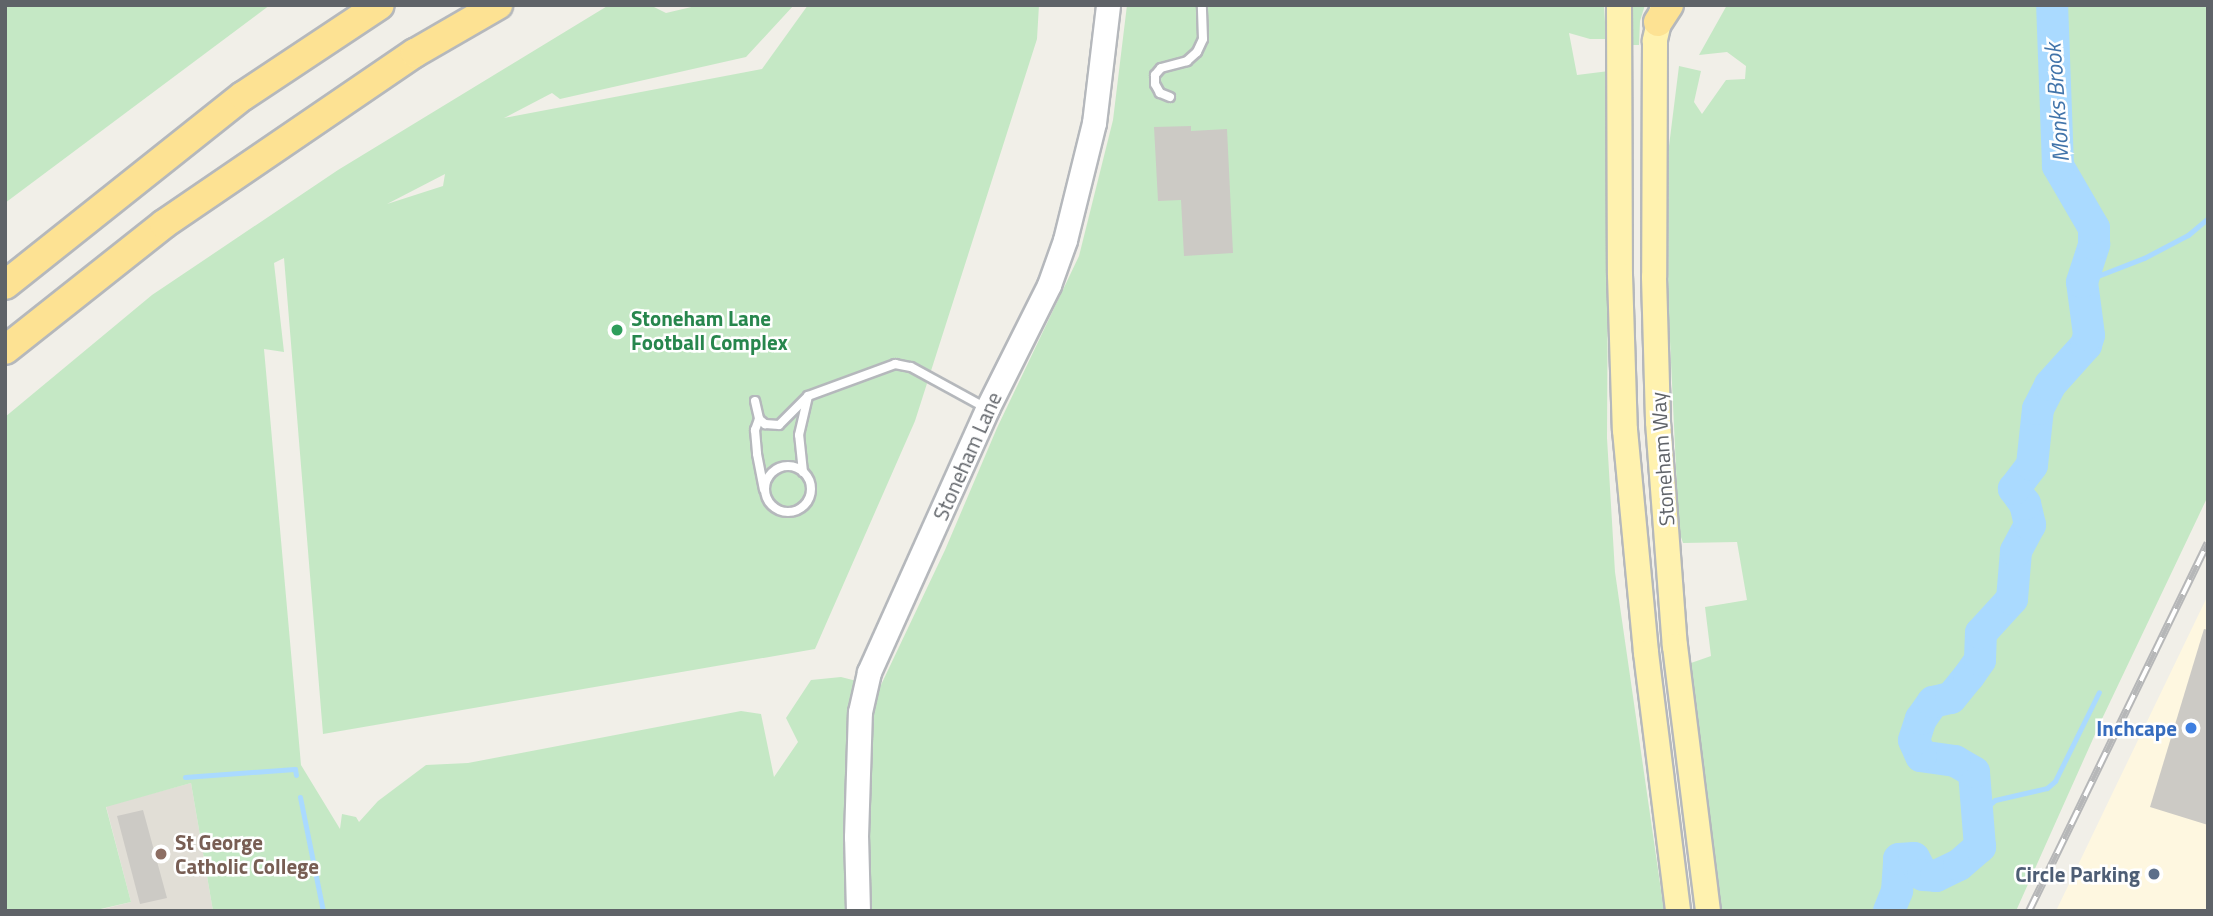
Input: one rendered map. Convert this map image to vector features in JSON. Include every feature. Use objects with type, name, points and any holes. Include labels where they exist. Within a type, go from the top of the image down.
[{"type":"highway","points":[[5,285],[243,96],[380,5]]},
{"type":"highway","points":[[5,350],[164,224],[415,53],[498,5]]},
{"type":"highway","points":[[415,53],[522,5]]},
{"type":"main road","name":"Stoneham Way","points":[[1619,5],[1620,275],[1625,430],[1646,653],[1678,911]]},
{"type":"main road","name":"Stoneham Way","points":[[1663,11],[1655,41],[1654,251],[1658,422],[1675,646],[1708,911]]},
{"type":"street","name":"Stoneham Lane","points":[[858,911],[856,837],[860,712],[869,672],[987,409],[1049,285],[1072,217],[1094,122],[1108,5]]},
{"type":"lane","points":[[1170,97],[1160,93],[1154,84],[1155,75],[1161,68],[1187,61],[1197,52],[1203,39],[1202,5]]},
{"type":"lane","points":[[759,419],[765,424],[779,425],[808,396],[895,364],[911,367],[987,409]]},
{"type":"lane","points":[[755,401],[759,419],[755,430],[757,454],[767,499],[779,510],[794,510],[807,501],[811,486],[803,472],[799,435],[808,396]]},
{"type":"lane","points":[[765,492],[767,478],[777,468],[791,466],[803,472]]},
{"type":"shaded area","name":"Inchcape","points":[[2208,595],[2208,911],[2056,911],[2113,792]]},
{"type":"shaded area","name":"St George Catholic College","points":[[191,783],[213,911],[95,911],[131,902],[106,806]]},
{"type":"green space","points":[[5,5],[270,5],[5,203]]},
{"type":"green space","points":[[609,5],[650,5],[666,13],[700,5],[794,5],[746,57],[560,99],[552,93],[504,118],[762,69],[808,5],[1039,5],[1037,39],[915,421],[815,649],[323,734],[284,258],[274,263],[284,352],[264,349],[301,765],[340,829],[342,814],[356,817],[359,822],[378,801],[426,765],[468,763],[741,711],[761,714],[774,777],[798,742],[786,718],[811,680],[841,677],[880,687],[945,550],[997,428],[1079,256],[1113,120],[1127,5],[1604,5],[1606,39],[1590,39],[1569,33],[1577,75],[1609,71],[1607,438],[1615,572],[1664,911],[213,911],[191,783],[106,807],[131,902],[92,911],[5,911],[5,417],[152,295],[338,170]],"holes":[[[445,174],[443,186],[387,204]]]},
{"type":"green space","points":[[1632,5],[1645,5],[1640,21],[1639,45],[1632,45]]},
{"type":"green space","points":[[1727,5],[2208,5],[2208,496],[2101,721],[2016,911],[1720,911],[1691,663],[1711,656],[1705,607],[1747,600],[1737,542],[1683,543],[1679,531],[1668,299],[1669,146],[1679,66],[1701,71],[1694,102],[1702,114],[1726,80],[1745,79],[1746,66],[1727,52],[1699,55]]},
{"type":"building","points":[[1191,126],[1191,131],[1227,129],[1233,253],[1184,256],[1181,200],[1158,201],[1154,127]]},
{"type":"building","name":"Inchcape","points":[[2204,629],[2208,630],[2208,825],[2150,807]]},
{"type":"building","points":[[143,810],[167,898],[140,904],[117,816]]},
{"type":"waterway","name":"Monks Brook","points":[[1889,911],[1897,891],[1899,859],[1914,858],[1923,875],[1936,876],[1959,865],[1980,847],[1974,772],[1955,761],[1921,756],[1914,740],[1921,719],[1933,702],[1951,698],[1969,676],[1980,660],[1981,633],[2012,599],[2016,551],[2030,525],[2025,504],[2014,489],[2032,465],[2038,409],[2050,385],[2086,345],[2089,335],[2082,282],[2094,244],[2094,228],[2058,166],[2052,5]]},
{"type":"waterway","points":[[2082,282],[2144,258],[2188,235],[2208,218]]},
{"type":"waterway","points":[[1979,814],[1995,800],[2047,788],[2055,781],[2099,692]]},
{"type":"waterway","points":[[185,777],[295,769],[296,775]]},
{"type":"waterway","points":[[300,797],[323,911]]},
{"type":"railway","points":[[2029,911],[2208,543]]},
{"type":"place","name":"Stoneham Lane Football Complex","points":[[617,330]]},
{"type":"place","name":"Inchcape","points":[[2191,728]]},
{"type":"place","name":"St George Catholic College","points":[[161,854]]},
{"type":"place","name":"Circle Parking","points":[[2154,874]]}]
